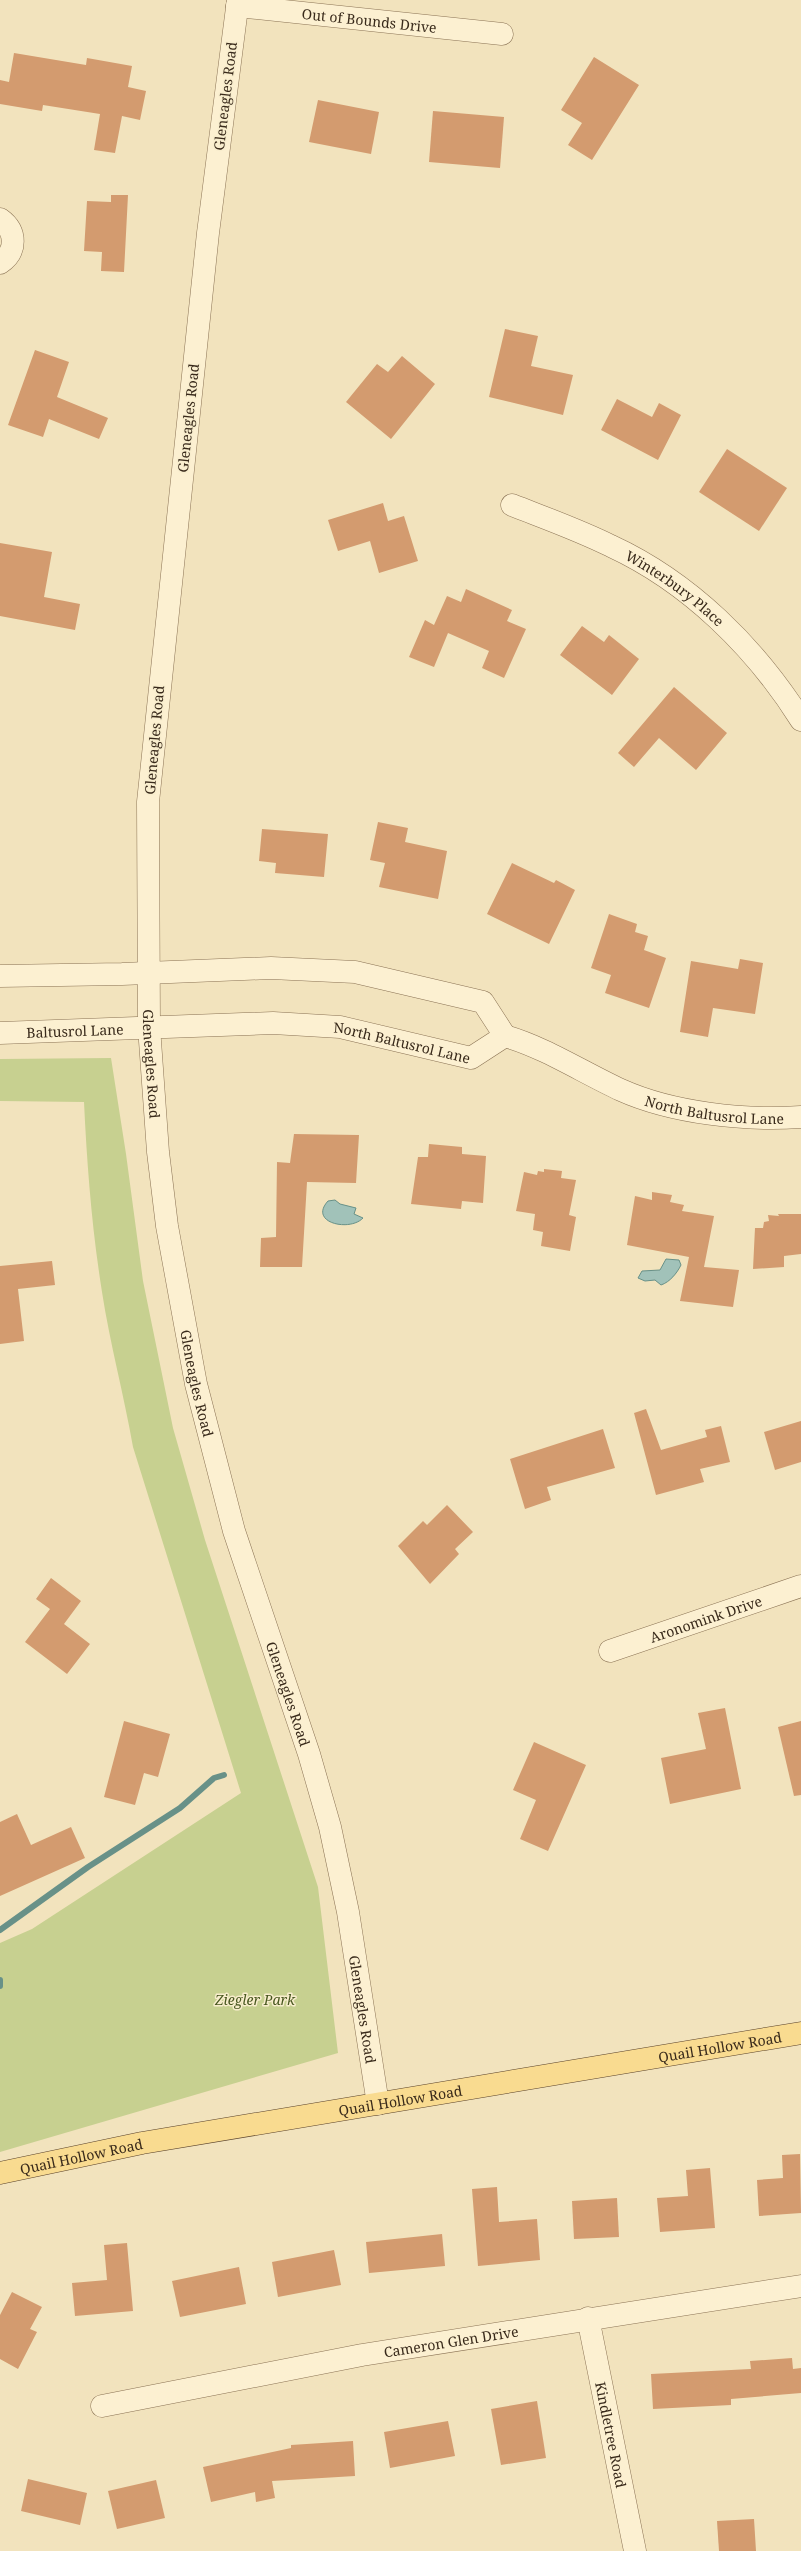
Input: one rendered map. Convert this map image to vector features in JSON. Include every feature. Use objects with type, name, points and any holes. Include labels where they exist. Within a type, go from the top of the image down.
[{"type":"main road","name":"Quail Hollow Road","points":[[0,2173],[142,2143],[801,2033]]},
{"type":"street","name":"Out of Bounds Drive","points":[[238,3],[502,34]]},
{"type":"street","name":"Gleneagles Road","points":[[238,3],[207,241],[149,787],[147,852],[149,1026],[158,1152],[167,1226],[196,1384],[234,1530],[309,1754],[330,1827],[348,1912],[378,2104]]},
{"type":"street","points":[[0,219],[8,225],[14,241],[8,258],[0,263]]},
{"type":"street","name":"Winterbury Place","points":[[512,505],[611,546],[646,565],[694,598],[726,626],[764,667],[801,720]]},
{"type":"street","points":[[0,976],[149,973],[271,968],[355,972],[483,1002],[505,1036]]},
{"type":"street","name":"North Baltusrol Lane","points":[[149,1026],[273,1022],[340,1027],[471,1058],[505,1036],[568,1062],[623,1090],[682,1108],[735,1116],[801,1116]]},
{"type":"street","name":"Baltusrol Lane","points":[[0,1033],[149,1026]]},
{"type":"street","name":"Aronomink Drive","points":[[610,1651],[801,1586]]},
{"type":"street","name":"Cameron Glen Drive","points":[[102,2406],[362,2355],[588,2318],[801,2286]]},
{"type":"street","name":"Kindletree Road","points":[[588,2318],[635,2551]]},
{"type":"green space","name":"Ziegler Park","points":[[111,1058],[126,1154],[143,1281],[173,1428],[205,1540],[318,1887],[338,2053],[0,2152],[0,1943],[32,1929],[241,1793],[133,1447],[105,1311],[98,1268],[90,1197],[84,1102],[0,1101],[0,1059]]},
{"type":"water","points":[[335,1200],[340,1204],[356,1208],[354,1214],[363,1218],[357,1222],[341,1225],[327,1220],[323,1215],[323,1209],[328,1201]]},
{"type":"water","points":[[666,1259],[679,1260],[681,1265],[667,1282],[661,1285],[655,1280],[645,1281],[638,1278],[642,1271],[660,1270]]},
{"type":"building","points":[[14,53],[86,65],[87,58],[132,66],[128,87],[146,91],[140,120],[122,116],[115,153],[94,150],[100,114],[43,105],[42,111],[0,104],[0,80],[9,82]]},
{"type":"building","points":[[594,57],[639,85],[592,160],[568,145],[582,123],[561,110]]},
{"type":"building","points":[[318,100],[379,112],[371,154],[309,142]]},
{"type":"building","points":[[433,111],[504,117],[500,168],[429,162]]},
{"type":"building","points":[[111,195],[128,195],[124,272],[101,271],[102,252],[84,251],[87,201],[111,202]]},
{"type":"building","points":[[505,329],[538,336],[531,366],[573,375],[563,415],[489,397]]},
{"type":"building","points":[[35,350],[69,362],[57,397],[108,418],[99,439],[49,419],[43,437],[8,425]]},
{"type":"building","points":[[402,356],[435,384],[391,439],[346,402],[377,364],[388,372]]},
{"type":"building","points":[[617,399],[652,417],[659,403],[681,415],[658,460],[601,430]]},
{"type":"building","points":[[727,449],[787,488],[759,531],[699,492]]},
{"type":"building","points":[[383,503],[388,521],[404,516],[418,561],[379,573],[370,541],[338,551],[328,520]]},
{"type":"building","points":[[0,543],[52,552],[44,597],[80,604],[75,630],[0,616]]},
{"type":"building","points":[[466,589],[512,610],[507,621],[526,629],[504,678],[482,668],[489,651],[448,633],[434,667],[409,657],[425,620],[434,625],[447,596],[461,602]]},
{"type":"building","points":[[582,626],[604,642],[609,635],[639,659],[612,695],[560,655]]},
{"type":"building","points":[[674,687],[727,733],[696,770],[659,738],[634,767],[618,753]]},
{"type":"building","points":[[378,822],[408,828],[405,842],[447,851],[438,899],[379,887],[385,863],[370,860]]},
{"type":"building","points":[[262,829],[328,834],[324,877],[275,873],[276,863],[259,861]]},
{"type":"building","points":[[512,863],[554,883],[556,880],[575,890],[549,944],[487,914]]},
{"type":"building","points":[[609,914],[637,924],[635,932],[648,936],[644,950],[666,958],[649,1008],[605,993],[611,975],[591,968]]},
{"type":"building","points":[[740,959],[763,963],[755,1014],[713,1008],[708,1037],[680,1032],[691,961],[738,969]]},
{"type":"building","points":[[294,1134],[359,1135],[356,1183],[307,1182],[302,1267],[260,1267],[261,1238],[276,1237],[277,1162],[290,1163]]},
{"type":"building","points":[[429,1144],[462,1147],[462,1154],[486,1156],[483,1203],[462,1201],[461,1209],[411,1204],[418,1157],[428,1157]]},
{"type":"building","points":[[544,1169],[562,1171],[561,1178],[576,1180],[569,1215],[576,1217],[570,1251],[541,1246],[543,1232],[533,1230],[535,1214],[516,1211],[524,1172],[537,1175],[538,1171],[544,1172]]},
{"type":"building","points":[[652,1192],[672,1195],[670,1202],[684,1205],[682,1211],[714,1216],[704,1267],[739,1270],[733,1307],[680,1301],[689,1257],[627,1245],[635,1196],[652,1200]]},
{"type":"building","points":[[778,1214],[801,1214],[801,1254],[784,1256],[784,1267],[753,1269],[755,1228],[763,1228],[764,1222],[769,1221],[768,1215],[779,1216]]},
{"type":"building","points":[[52,1261],[55,1285],[18,1289],[24,1341],[0,1344],[0,1266]]},
{"type":"building","points":[[646,1409],[661,1450],[707,1437],[705,1430],[721,1426],[730,1462],[700,1469],[704,1482],[656,1495],[634,1413]]},
{"type":"building","points":[[801,1421],[801,1462],[775,1470],[764,1432]]},
{"type":"building","points":[[603,1429],[615,1468],[547,1487],[551,1500],[525,1509],[510,1459]]},
{"type":"building","points":[[447,1505],[473,1532],[455,1549],[459,1554],[430,1584],[398,1546],[423,1521],[427,1525]]},
{"type":"building","points":[[51,1578],[81,1601],[64,1624],[90,1644],[67,1674],[25,1642],[50,1609],[36,1599]]},
{"type":"building","points":[[725,1708],[741,1789],[670,1804],[661,1758],[706,1749],[698,1713]]},
{"type":"building","points":[[124,1721],[170,1734],[158,1777],[144,1773],[135,1805],[104,1797]]},
{"type":"building","points":[[801,1721],[801,1795],[794,1796],[778,1727]]},
{"type":"building","points":[[534,1742],[586,1765],[548,1851],[520,1839],[536,1800],[513,1790]]},
{"type":"building","points":[[17,1814],[31,1845],[71,1827],[85,1858],[0,1896],[0,1822]]},
{"type":"building","points":[[800,2154],[801,2213],[759,2216],[757,2180],[783,2178],[782,2155]]},
{"type":"building","points":[[710,2168],[715,2228],[660,2232],[657,2198],[688,2196],[686,2170]]},
{"type":"building","points":[[497,2187],[499,2222],[537,2219],[540,2260],[478,2266],[472,2189]]},
{"type":"building","points":[[617,2198],[619,2237],[574,2239],[572,2201]]},
{"type":"building","points":[[442,2234],[445,2266],[369,2273],[366,2242]]},
{"type":"building","points":[[127,2243],[133,2311],[75,2316],[72,2283],[107,2280],[104,2245]]},
{"type":"building","points":[[334,2250],[341,2285],[278,2297],[272,2262]]},
{"type":"building","points":[[239,2267],[246,2304],[180,2317],[172,2281]]},
{"type":"building","points":[[12,2292],[42,2307],[30,2329],[37,2332],[18,2369],[0,2359],[0,2315]]},
{"type":"building","points":[[792,2358],[793,2369],[801,2368],[801,2393],[731,2399],[731,2405],[653,2409],[651,2374],[751,2369],[750,2361]]},
{"type":"building","points":[[537,2401],[546,2458],[501,2465],[491,2409]]},
{"type":"building","points":[[448,2421],[455,2456],[390,2468],[384,2432]]},
{"type":"building","points":[[353,2441],[355,2476],[272,2481],[275,2498],[256,2502],[255,2492],[211,2502],[203,2467],[291,2448],[291,2445]]},
{"type":"building","points":[[28,2479],[87,2493],[80,2525],[21,2511]]},
{"type":"building","points":[[156,2480],[165,2518],[117,2529],[108,2491]]},
{"type":"building","points":[[754,2519],[756,2551],[719,2551],[717,2521]]},
{"type":"waterway","points":[[0,1930],[88,1867],[180,1808],[214,1778],[224,1775]]},
{"type":"waterway","points":[[0,1980],[0,1986]]}]
